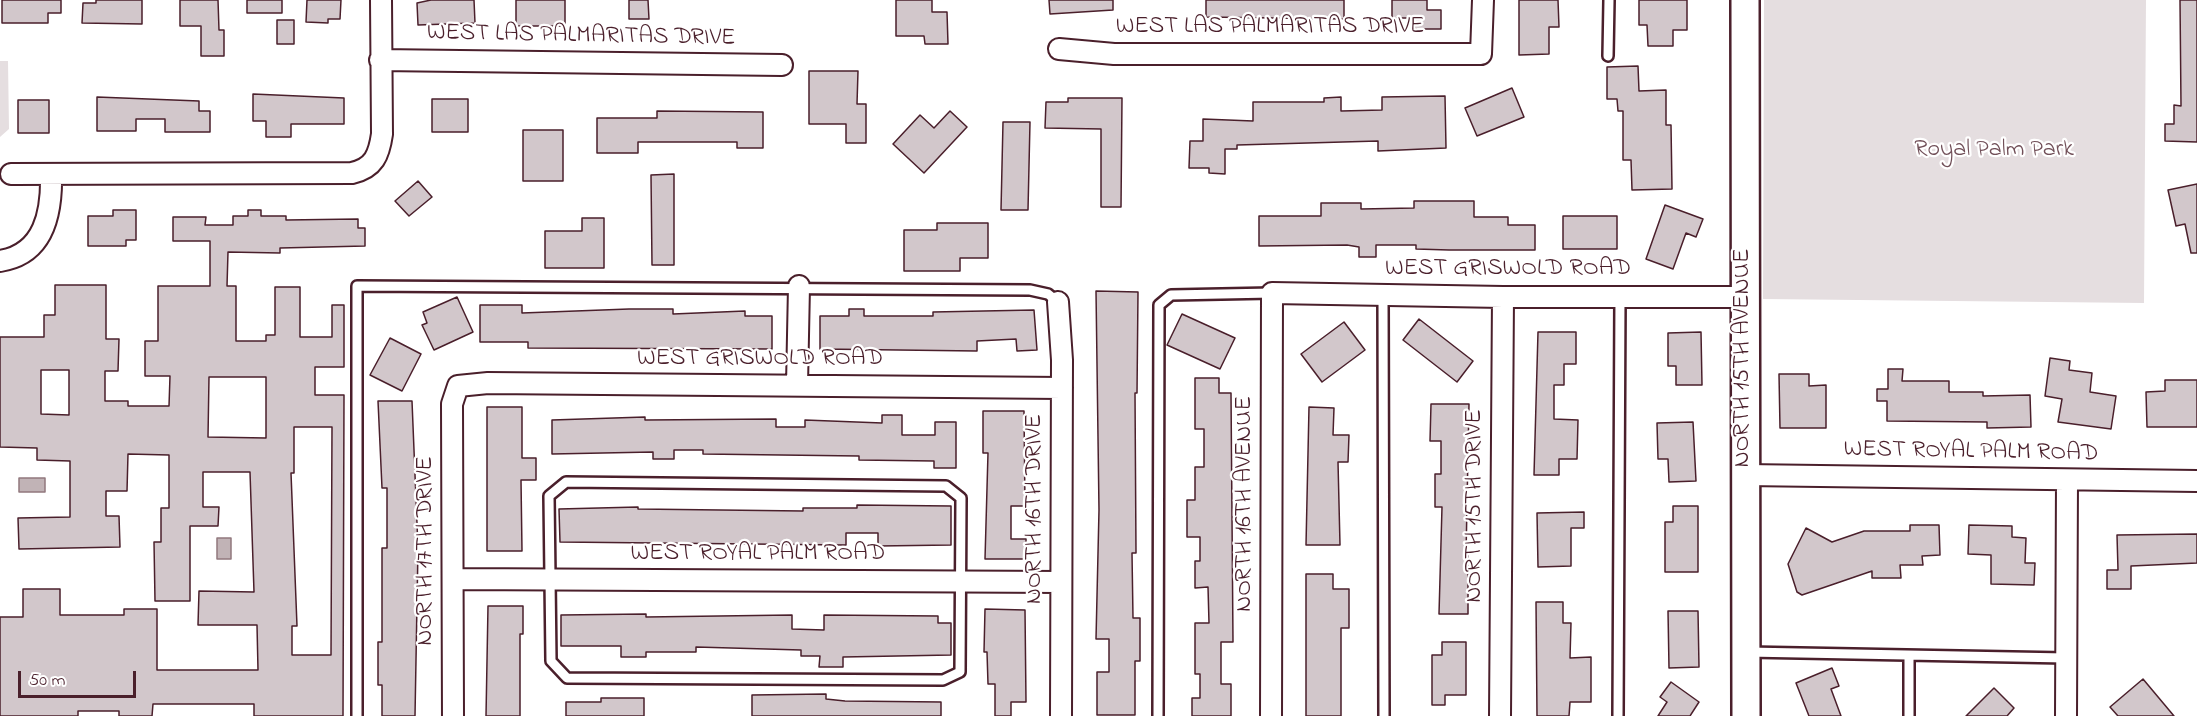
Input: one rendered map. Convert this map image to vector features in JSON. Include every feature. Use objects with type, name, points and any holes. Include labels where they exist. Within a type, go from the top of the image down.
[{"type":"street","points":[[11,174],[352,173],[363,171],[374,163],[380,150],[382,134],[381,0]]},
{"type":"street","name":"WEST LAS PALMARITAS DRIVE","points":[[1059,49],[1114,54],[1481,54],[1483,0]]},
{"type":"street","name":"NORTH 15TH AVENUE","points":[[1745,0],[1743,297],[1746,716]]},
{"type":"street","name":"WEST LAS PALMARITAS DRIVE","points":[[380,60],[782,64]]},
{"type":"street","points":[[0,261],[16,257],[25,251],[44,230],[51,198],[51,174]]},
{"type":"street","points":[[798,386],[799,286]]},
{"type":"street","name":"WEST GRISWOLD ROAD","points":[[1272,293],[1383,296],[1743,297]]},
{"type":"street","name":"NORTH 16TH AVENUE","points":[[1271,716],[1272,293]]},
{"type":"street","name":"NORTH 15TH DRIVE","points":[[1500,716],[1503,297]]},
{"type":"street","name":"NORTH 16TH DRIVE","points":[[1058,302],[1062,388],[1061,716]]},
{"type":"street","name":"WEST GRISWOLD ROAD","points":[[458,387],[488,383],[1062,388]]},
{"type":"street","name":"NORTH 17TH DRIVE","points":[[453,716],[452,404],[458,387]]},
{"type":"street","name":"WEST ROYAL PALM ROAD","points":[[1745,475],[2197,481]]},
{"type":"street","points":[[2066,716],[2067,480]]},
{"type":"street","name":"WEST ROYAL PALM ROAD","points":[[454,579],[1061,582]]},
{"type":"lane","points":[[1608,56],[1609,0]]},
{"type":"lane","points":[[357,716],[357,286],[799,286],[1030,290],[1048,294],[1058,302]]},
{"type":"lane","points":[[1158,716],[1160,305],[1171,295],[1272,293]]},
{"type":"lane","points":[[1383,296],[1384,716]]},
{"type":"lane","points":[[1618,716],[1620,296]]},
{"type":"lane","points":[[566,482],[946,486],[961,498],[963,582],[960,672],[943,680],[567,678],[551,661],[552,580],[549,496],[566,482]]},
{"type":"lane","points":[[1746,652],[2066,658]]},
{"type":"lane","points":[[1909,656],[1909,716]]},
{"type":"green space","name":"Royal Palm Park","points":[[1764,0],[2146,0],[2144,303],[1763,299]]},
{"type":"green space","points":[[0,61],[8,61],[9,129],[0,137]]},
{"type":"shaded area","points":[[19,478],[45,478],[45,492],[19,492]]},
{"type":"shaded area","points":[[217,538],[231,538],[231,559],[217,559]]},
{"type":"building","points":[[2,0],[61,0],[61,13],[48,13],[48,23],[2,23]]},
{"type":"building","points":[[96,0],[142,0],[142,24],[82,23],[83,3],[96,3]]},
{"type":"building","points":[[180,0],[218,0],[219,30],[224,30],[224,56],[201,56],[201,26],[180,26]]},
{"type":"building","points":[[247,0],[282,0],[282,13],[247,13]]},
{"type":"building","points":[[307,0],[341,0],[340,19],[328,19],[328,23],[306,22]]},
{"type":"building","points":[[431,0],[474,0],[475,23],[418,25],[417,3]]},
{"type":"building","points":[[516,0],[565,0],[565,26],[516,26]]},
{"type":"building","points":[[629,0],[648,0],[649,19],[629,19]]},
{"type":"building","points":[[896,0],[932,0],[932,12],[947,12],[948,44],[925,44],[924,36],[896,36]]},
{"type":"building","points":[[1049,0],[1113,0],[1113,10],[1050,14]]},
{"type":"building","points":[[1206,0],[1344,0],[1344,19],[1206,17]]},
{"type":"building","points":[[1392,0],[1427,0],[1427,10],[1441,10],[1441,29],[1415,29],[1415,18],[1392,18]]},
{"type":"building","points":[[1519,0],[1558,0],[1559,27],[1549,27],[1549,54],[1519,55]]},
{"type":"building","points":[[1639,0],[1687,0],[1687,30],[1673,30],[1673,46],[1648,46],[1647,25],[1639,25]]},
{"type":"building","points":[[2180,0],[2197,0],[2197,142],[2165,141],[2165,124],[2174,124],[2174,105],[2181,106]]},
{"type":"building","points":[[277,20],[294,20],[294,44],[277,44]]},
{"type":"building","points":[[1638,66],[1639,91],[1666,90],[1666,125],[1671,125],[1672,189],[1632,190],[1631,160],[1623,160],[1623,111],[1618,111],[1617,99],[1607,99],[1607,67]]},
{"type":"building","points":[[809,71],[858,71],[857,104],[866,104],[866,143],[846,143],[846,124],[809,124]]},
{"type":"building","points":[[1512,88],[1524,117],[1477,136],[1465,108]]},
{"type":"building","points":[[253,94],[344,98],[344,124],[291,124],[291,137],[266,137],[266,121],[253,121]]},
{"type":"building","points":[[1445,96],[1446,148],[1378,151],[1378,141],[1237,145],[1237,149],[1225,149],[1225,174],[1209,173],[1209,168],[1189,168],[1190,141],[1203,141],[1203,119],[1253,121],[1253,102],[1324,102],[1324,98],[1341,97],[1341,111],[1382,110],[1382,97]]},
{"type":"building","points":[[97,97],[199,101],[199,111],[210,111],[210,132],[165,132],[165,119],[136,119],[136,131],[97,131]]},
{"type":"building","points":[[1068,98],[1122,98],[1121,207],[1101,207],[1101,129],[1045,128],[1046,102],[1068,102]]},
{"type":"building","points":[[432,99],[468,99],[468,132],[432,132]]},
{"type":"building","points":[[18,100],[49,100],[49,133],[18,133]]},
{"type":"building","points":[[657,111],[763,112],[763,148],[737,148],[737,142],[638,142],[638,153],[597,153],[597,118],[657,118]]},
{"type":"building","points":[[950,111],[967,127],[924,173],[893,144],[920,115],[934,128]]},
{"type":"building","points":[[1003,122],[1030,122],[1028,210],[1001,210]]},
{"type":"building","points":[[523,130],[563,130],[563,181],[523,181]]},
{"type":"building","points":[[674,174],[674,265],[652,265],[651,175]]},
{"type":"building","points":[[418,181],[432,197],[409,216],[395,201]]},
{"type":"building","points":[[2197,184],[2197,253],[2191,253],[2185,224],[2176,226],[2168,190]]},
{"type":"building","points":[[1414,201],[1474,201],[1474,217],[1508,217],[1508,225],[1535,225],[1535,250],[1416,249],[1416,245],[1376,245],[1376,257],[1359,257],[1359,247],[1347,245],[1259,246],[1259,216],[1321,216],[1321,203],[1361,203],[1361,209],[1414,208]]},
{"type":"building","points":[[1665,205],[1703,219],[1696,237],[1686,233],[1673,269],[1646,259]]},
{"type":"building","points":[[113,210],[136,210],[136,240],[126,240],[126,246],[88,246],[88,216],[113,216]]},
{"type":"building","points":[[248,210],[261,210],[261,216],[286,216],[286,220],[358,219],[358,228],[365,228],[365,246],[280,248],[280,253],[228,252],[227,286],[236,286],[236,341],[266,341],[266,335],[275,335],[275,287],[300,287],[300,337],[332,337],[332,305],[344,305],[344,367],[315,367],[315,395],[344,395],[343,716],[254,716],[254,704],[153,704],[152,716],[119,716],[119,711],[78,711],[78,716],[0,716],[0,617],[23,617],[23,589],[60,589],[60,615],[124,615],[124,609],[157,609],[157,670],[258,670],[257,625],[198,625],[199,591],[254,592],[250,472],[203,472],[203,507],[219,507],[218,526],[190,526],[190,601],[155,601],[154,542],[161,542],[161,508],[169,508],[169,455],[128,454],[127,491],[106,491],[106,516],[119,516],[120,547],[19,549],[18,518],[70,517],[70,461],[37,460],[37,448],[0,447],[0,337],[44,337],[44,315],[55,315],[55,285],[106,285],[106,339],[119,339],[118,371],[105,371],[105,401],[128,401],[128,406],[169,406],[170,376],[145,376],[145,341],[158,341],[158,286],[210,286],[210,241],[173,241],[173,217],[206,217],[205,225],[233,225],[233,216],[248,216]],"holes":[[[41,370],[69,370],[69,415],[41,414]],[[209,377],[266,377],[266,438],[208,437]],[[294,427],[332,427],[331,655],[292,655],[292,626],[297,626],[291,473],[294,473]]]},
{"type":"building","points":[[1563,216],[1617,216],[1617,249],[1563,249]]},
{"type":"building","points":[[582,218],[604,218],[604,268],[545,268],[545,231],[582,231]]},
{"type":"building","points":[[937,223],[988,223],[988,258],[960,258],[960,271],[904,271],[904,230],[937,230]]},
{"type":"building","points":[[1096,291],[1138,292],[1137,393],[1135,393],[1136,553],[1132,553],[1133,618],[1140,618],[1140,661],[1135,661],[1135,715],[1097,715],[1097,672],[1109,672],[1109,639],[1096,639],[1099,510]]},
{"type":"building","points":[[457,297],[473,332],[434,350],[422,325],[427,323],[423,312]]},
{"type":"building","points":[[480,305],[522,305],[522,313],[629,309],[673,309],[673,314],[745,311],[745,316],[772,316],[772,349],[528,348],[528,342],[480,342]]},
{"type":"building","points":[[849,309],[864,309],[864,316],[933,316],[933,312],[1034,310],[1037,350],[1017,351],[1016,339],[977,341],[977,351],[820,349],[820,316],[849,316]]},
{"type":"building","points":[[1182,314],[1235,338],[1220,369],[1167,345]]},
{"type":"building","points":[[1419,319],[1473,361],[1457,382],[1403,340]]},
{"type":"building","points":[[1344,322],[1365,350],[1322,382],[1301,354]]},
{"type":"building","points":[[1538,332],[1576,332],[1576,364],[1564,364],[1564,385],[1554,385],[1554,419],[1578,420],[1577,459],[1559,459],[1559,475],[1534,475]]},
{"type":"building","points":[[1701,332],[1702,385],[1676,385],[1676,366],[1668,366],[1668,333]]},
{"type":"building","points":[[390,338],[421,354],[402,391],[370,375]]},
{"type":"building","points":[[2050,358],[2070,361],[2069,370],[2092,373],[2090,392],[2116,396],[2111,429],[2058,422],[2062,399],[2045,396]]},
{"type":"building","points":[[1888,369],[1903,369],[1902,381],[1949,381],[1949,392],[1983,392],[1983,396],[2030,395],[2031,427],[1987,428],[1987,422],[1887,421],[1887,401],[1877,401],[1877,389],[1888,389]]},
{"type":"building","points":[[1779,374],[1809,374],[1809,386],[1826,385],[1826,428],[1780,428]]},
{"type":"building","points":[[1195,378],[1219,378],[1219,393],[1231,393],[1233,642],[1221,642],[1221,684],[1231,684],[1231,716],[1192,716],[1192,698],[1200,698],[1200,674],[1195,674],[1195,623],[1209,623],[1208,587],[1195,588],[1195,561],[1200,561],[1200,537],[1187,537],[1187,500],[1195,500],[1195,467],[1204,467],[1204,429],[1195,429]]},
{"type":"building","points":[[2165,380],[2197,380],[2197,427],[2147,427],[2146,392],[2165,391]]},
{"type":"building","points":[[378,401],[412,401],[418,548],[415,716],[382,716],[382,685],[378,685],[378,642],[382,642],[382,548],[387,548],[387,488],[382,488]]},
{"type":"building","points":[[1431,404],[1469,404],[1466,555],[1468,555],[1468,614],[1439,614],[1442,507],[1435,507],[1435,474],[1441,474],[1441,441],[1430,441]]},
{"type":"building","points":[[487,407],[522,407],[522,458],[536,458],[536,480],[521,480],[522,551],[487,551]]},
{"type":"building","points":[[1309,407],[1334,408],[1333,435],[1349,435],[1348,462],[1338,462],[1340,545],[1306,545]]},
{"type":"building","points":[[983,411],[1024,411],[1025,506],[1011,506],[1011,539],[1026,539],[1026,559],[985,559],[988,453],[983,453]]},
{"type":"building","points":[[882,415],[902,415],[902,435],[935,435],[935,422],[956,422],[956,468],[934,468],[934,461],[859,460],[859,456],[703,454],[703,450],[674,450],[674,459],[653,459],[653,452],[552,454],[552,420],[645,417],[645,420],[776,419],[776,427],[805,427],[805,420],[882,423]]},
{"type":"building","points":[[1693,422],[1696,481],[1669,482],[1668,459],[1658,459],[1657,423]]},
{"type":"building","points":[[857,505],[951,506],[951,545],[878,546],[878,533],[846,533],[846,545],[560,542],[559,509],[638,507],[638,509],[803,511],[803,508],[857,508]]},
{"type":"building","points":[[1673,506],[1698,506],[1698,572],[1665,572],[1665,522],[1673,522]]},
{"type":"building","points":[[1584,512],[1584,528],[1571,528],[1571,566],[1538,567],[1537,513]]},
{"type":"building","points":[[1910,525],[1939,525],[1940,555],[1922,556],[1923,565],[1900,565],[1901,578],[1872,578],[1872,571],[1802,595],[1797,592],[1788,564],[1806,528],[1832,542],[1864,531],[1910,531]]},
{"type":"building","points":[[1969,525],[2012,526],[2012,537],[2026,538],[2025,563],[2035,563],[2034,585],[1991,584],[1991,555],[1968,554]]},
{"type":"building","points":[[2197,534],[2197,563],[2131,566],[2131,589],[2107,589],[2107,570],[2118,570],[2117,535]]},
{"type":"building","points":[[1306,574],[1333,574],[1333,589],[1349,589],[1349,628],[1341,628],[1341,716],[1306,716]]},
{"type":"building","points":[[1536,602],[1563,602],[1563,623],[1571,623],[1570,658],[1591,657],[1591,702],[1570,702],[1569,716],[1537,716]]},
{"type":"building","points":[[488,606],[523,606],[523,634],[520,634],[520,716],[486,716]]},
{"type":"building","points":[[985,609],[1025,610],[1026,702],[1011,702],[1011,716],[995,716],[995,684],[988,684],[987,652],[984,652]]},
{"type":"building","points":[[1668,611],[1698,611],[1699,667],[1669,668]]},
{"type":"building","points":[[646,614],[646,617],[792,615],[792,629],[824,630],[824,615],[938,616],[938,623],[951,623],[951,655],[843,657],[843,667],[819,667],[820,656],[801,656],[801,650],[696,647],[696,652],[646,652],[646,657],[621,657],[621,646],[561,646],[561,615]]},
{"type":"building","points":[[1442,642],[1466,642],[1466,695],[1445,695],[1445,705],[1432,705],[1432,655],[1442,655]]},
{"type":"building","points":[[1832,668],[1839,686],[1831,689],[1841,716],[1809,716],[1796,683]]},
{"type":"building","points":[[2143,679],[2174,716],[2118,716],[2110,707]]},
{"type":"building","points":[[1671,682],[1699,702],[1690,716],[1658,716],[1667,702],[1660,697]]},
{"type":"building","points":[[1994,688],[2014,708],[2007,716],[1966,716]]},
{"type":"building","points":[[826,694],[826,699],[845,701],[941,702],[941,716],[752,716],[752,695]]},
{"type":"building","points":[[601,698],[644,698],[644,716],[566,716],[566,702],[601,702]]}]
